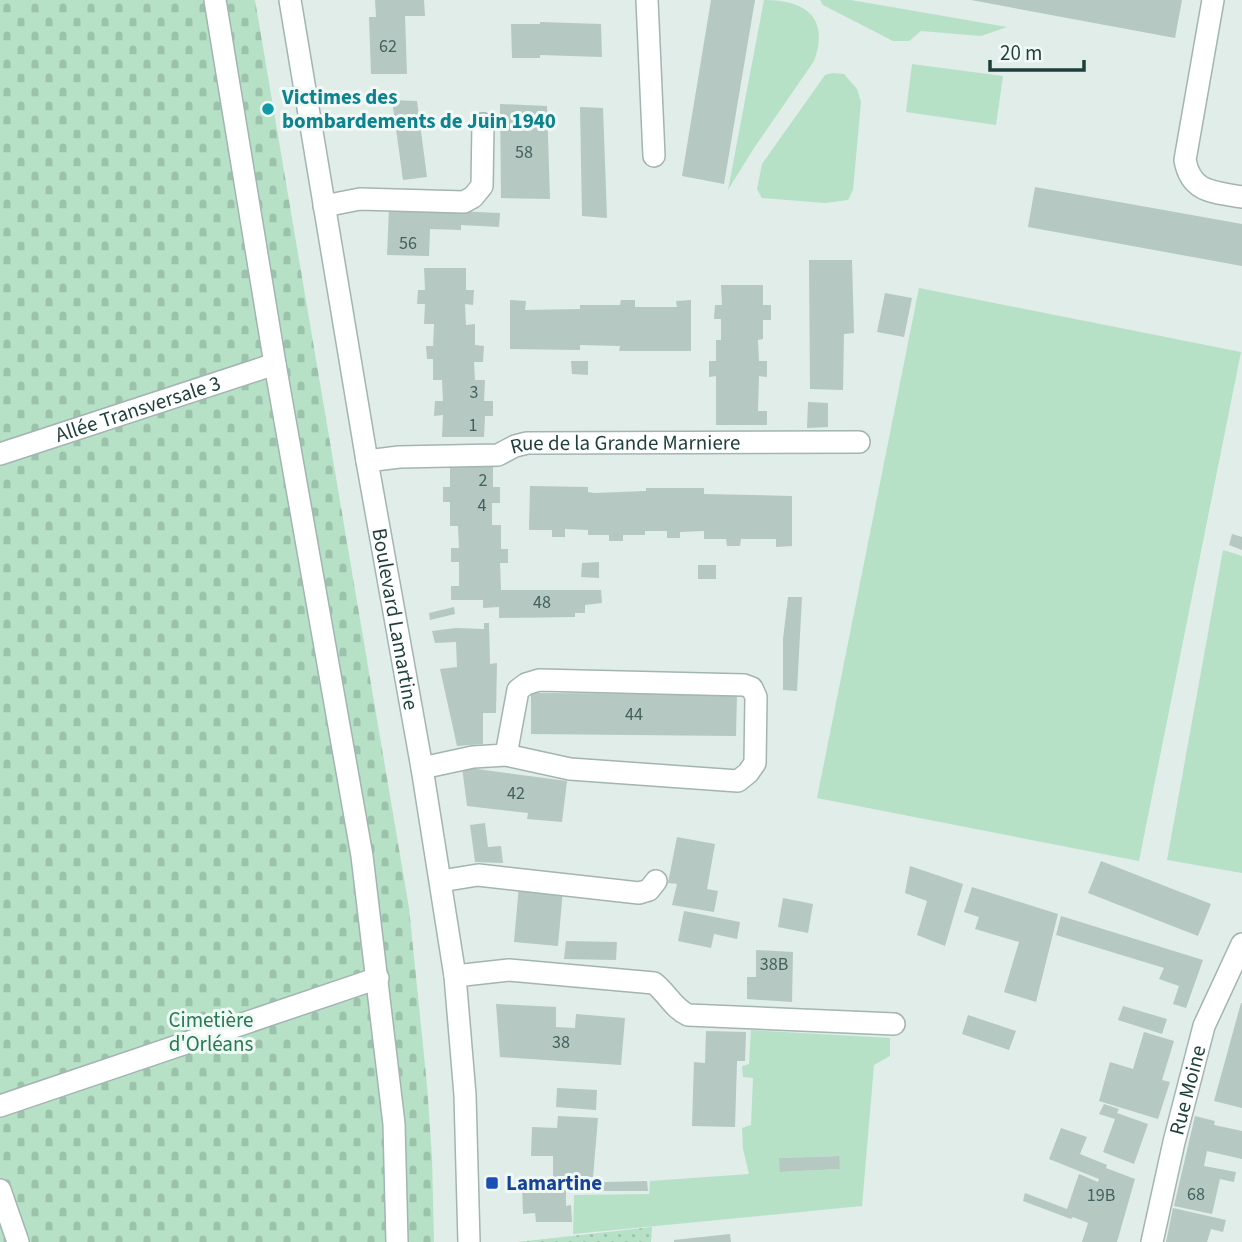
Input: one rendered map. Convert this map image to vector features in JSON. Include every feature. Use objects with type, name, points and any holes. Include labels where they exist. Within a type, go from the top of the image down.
[{"type":"street","points":[[215,0],[275,364],[360,844],[394,1124],[397,1242]]},
{"type":"street","points":[[283,0],[365,488],[395,646],[451,1019],[463,1242]]},
{"type":"street","name":"Boulevard Lamartine","points":[[290,0],[367,461],[422,768],[455,976],[466,1095],[469,1242]]},
{"type":"street","points":[[647,0],[654,156]]},
{"type":"street","points":[[1213,0],[1185,160],[1188,175],[1198,186],[1212,192],[1242,197]]},
{"type":"street","points":[[324,206],[360,199],[464,202],[473,197],[482,186],[484,124]]},
{"type":"street","name":"Allée Transversale 3","points":[[0,454],[275,364]]},
{"type":"street","name":"Rue de la Grande Marniere","points":[[367,461],[399,457],[498,455],[514,446],[527,443],[859,442]]},
{"type":"street","points":[[422,768],[473,757],[506,754],[570,769],[738,781],[755,763],[756,697],[752,688],[744,685],[540,680],[526,684],[518,690],[506,754]]},
{"type":"street","points":[[441,881],[478,875],[639,893],[649,890],[656,881]]},
{"type":"street","name":"Rue Moine","points":[[1152,1242],[1204,1026],[1242,944]]},
{"type":"street","points":[[455,976],[509,970],[654,983],[678,1010],[688,1015],[894,1024]]},
{"type":"street","points":[[0,1106],[378,978]]},
{"type":"street","points":[[0,1190],[18,1242]]},
{"type":"green space","name":"Cimetière d'Orléans","points":[[0,0],[255,0],[409,908],[427,1085],[434,1242],[0,1242]]},
{"type":"green space","points":[[764,0],[791,3],[810,14],[819,33],[818,46],[814,61],[728,190]]},
{"type":"green space","points":[[820,0],[851,0],[1007,27],[981,36],[921,31],[909,41],[893,41],[823,5]]},
{"type":"green space","points":[[912,64],[1003,76],[996,125],[906,112]]},
{"type":"green space","points":[[844,74],[857,89],[861,102],[853,190],[848,200],[825,203],[762,198],[757,189],[762,164],[825,75]]},
{"type":"green space","points":[[919,288],[1241,352],[1139,861],[817,798]]},
{"type":"green space","points":[[1223,550],[1242,556],[1242,873],[1167,860]]},
{"type":"green space","points":[[751,1030],[890,1038],[890,1056],[874,1065],[862,1206],[573,1234],[574,1195],[649,1194],[650,1181],[749,1174],[743,1149],[742,1128],[751,1125],[753,1078],[743,1077],[742,1066],[749,1064]],"holes":[[[838,1156],[840,1169],[780,1172],[780,1158]]]},
{"type":"green space","points":[[652,1227],[651,1242],[518,1242]]},
{"type":"building","points":[[375,0],[424,0],[425,16],[405,16],[407,74],[371,74],[369,17],[376,17]]},
{"type":"building","points":[[711,0],[755,0],[724,184],[682,176]]},
{"type":"building","points":[[971,0],[1182,0],[1175,38]]},
{"type":"building","points":[[511,24],[601,24],[602,57],[540,55],[540,58],[512,58]]},
{"type":"building","points":[[392,100],[417,101],[427,177],[403,180]]},
{"type":"building","points":[[500,104],[547,106],[550,199],[501,198]]},
{"type":"building","points":[[580,107],[603,108],[607,218],[582,216]]},
{"type":"building","points":[[1035,187],[1242,224],[1242,266],[1028,227]]},
{"type":"building","points":[[389,208],[500,213],[499,227],[461,225],[461,230],[430,229],[429,256],[387,255]]},
{"type":"building","points":[[809,260],[852,260],[854,333],[844,334],[843,390],[810,389]]},
{"type":"building","points":[[424,268],[466,268],[466,290],[474,290],[473,305],[465,304],[466,325],[475,324],[475,345],[484,346],[483,362],[474,362],[475,380],[485,380],[484,401],[493,401],[493,416],[485,416],[484,437],[442,437],[443,415],[434,416],[435,401],[443,401],[442,380],[433,380],[433,359],[427,359],[426,346],[433,346],[434,324],[424,324],[425,304],[417,304],[418,290],[425,290]]},
{"type":"building","points":[[721,285],[763,285],[763,305],[771,305],[771,320],[763,320],[763,339],[758,340],[759,361],[767,361],[767,377],[759,376],[758,411],[767,411],[767,425],[716,425],[716,376],[709,377],[709,361],[716,361],[716,340],[721,340],[721,319],[714,319],[715,305],[722,305]]},
{"type":"building","points":[[885,293],[912,298],[904,337],[877,332]]},
{"type":"building","points":[[510,300],[526,301],[525,310],[580,309],[580,305],[620,305],[621,300],[635,300],[635,307],[677,307],[676,301],[691,300],[691,351],[619,351],[620,346],[580,345],[580,350],[510,349]]},
{"type":"building","points":[[571,361],[588,361],[588,375],[572,374]]},
{"type":"building","points":[[808,402],[828,403],[828,427],[807,428]]},
{"type":"building","points":[[450,465],[493,465],[493,487],[500,487],[500,503],[492,503],[492,525],[501,525],[501,549],[508,549],[508,563],[500,563],[501,590],[601,590],[602,603],[585,605],[585,613],[575,613],[575,617],[499,618],[499,607],[483,608],[483,600],[451,600],[451,586],[459,586],[459,562],[451,562],[451,548],[459,548],[458,526],[450,526],[450,502],[443,502],[443,487],[450,487]]},
{"type":"building","points":[[530,486],[588,487],[588,492],[594,493],[646,491],[646,488],[704,488],[704,494],[792,496],[792,546],[776,547],[776,539],[741,539],[740,546],[727,546],[726,539],[704,539],[704,531],[680,532],[680,538],[667,538],[667,531],[645,531],[645,535],[623,535],[623,541],[609,541],[609,535],[588,535],[588,530],[565,529],[565,537],[552,537],[552,530],[529,530]]},
{"type":"building","points":[[1232,534],[1242,537],[1242,550],[1229,545]]},
{"type":"building","points":[[599,562],[599,578],[581,577],[582,563]]},
{"type":"building","points":[[698,565],[716,565],[716,579],[698,579]]},
{"type":"building","points":[[788,597],[802,597],[797,691],[783,690],[783,639]]},
{"type":"building","points":[[454,607],[455,614],[430,620],[429,613]]},
{"type":"building","points":[[484,623],[489,623],[490,664],[497,663],[496,713],[483,713],[483,744],[457,746],[440,669],[457,667],[456,642],[435,643],[432,631],[484,629]]},
{"type":"building","points":[[531,693],[737,694],[736,736],[531,734]]},
{"type":"building","points":[[462,767],[567,781],[562,822],[527,819],[528,813],[467,806]]},
{"type":"building","points":[[485,823],[488,847],[501,846],[503,863],[475,862],[470,825]]},
{"type":"building","points":[[677,837],[715,844],[707,889],[718,891],[714,912],[672,905],[677,884],[668,883]]},
{"type":"building","points":[[1101,861],[1211,904],[1198,936],[1088,893]]},
{"type":"building","points":[[910,866],[963,884],[945,946],[917,935],[927,901],[905,893]]},
{"type":"building","points":[[519,885],[563,890],[558,946],[514,942]]},
{"type":"building","points":[[972,887],[1058,914],[1036,1002],[1004,992],[1019,942],[975,929],[979,917],[964,912]]},
{"type":"building","points":[[783,898],[813,904],[808,933],[778,927]]},
{"type":"building","points":[[684,911],[740,922],[737,939],[714,934],[711,948],[678,941]]},
{"type":"building","points":[[1061,916],[1203,960],[1186,1008],[1173,1004],[1179,986],[1159,979],[1164,968],[1056,935]]},
{"type":"building","points":[[566,941],[617,942],[616,960],[564,959]]},
{"type":"building","points":[[756,950],[793,952],[792,1002],[747,999],[747,977],[756,977]]},
{"type":"building","points":[[1242,1003],[1242,1108],[1214,1101]]},
{"type":"building","points":[[496,1004],[556,1007],[556,1027],[575,1028],[576,1014],[625,1018],[621,1065],[500,1057]]},
{"type":"building","points":[[1123,1006],[1167,1019],[1162,1034],[1118,1020]]},
{"type":"building","points":[[968,1015],[1016,1031],[1009,1050],[962,1034]]},
{"type":"building","points":[[706,1031],[746,1032],[745,1061],[737,1061],[735,1127],[692,1126],[694,1062],[705,1063]]},
{"type":"building","points":[[1144,1032],[1174,1041],[1162,1080],[1170,1082],[1158,1119],[1099,1101],[1110,1062],[1133,1069]]},
{"type":"building","points":[[557,1088],[597,1090],[596,1110],[556,1107]]},
{"type":"building","points":[[1104,1104],[1119,1109],[1117,1113],[1148,1124],[1134,1164],[1103,1152],[1115,1119],[1099,1114]]},
{"type":"building","points":[[558,1116],[598,1118],[593,1177],[553,1177],[553,1156],[531,1156],[532,1127],[557,1128]]},
{"type":"building","points":[[1195,1116],[1215,1121],[1214,1125],[1242,1131],[1242,1159],[1207,1151],[1204,1166],[1236,1172],[1234,1182],[1220,1179],[1212,1214],[1174,1206]]},
{"type":"building","points":[[1061,1128],[1087,1137],[1080,1154],[1135,1179],[1117,1242],[1082,1242],[1088,1223],[1023,1201],[1025,1193],[1067,1209],[1079,1174],[1098,1182],[1099,1179],[1049,1159]]},
{"type":"building","points":[[839,1156],[840,1169],[780,1172],[779,1158]]},
{"type":"building","points":[[647,1181],[648,1191],[587,1191],[586,1187],[566,1188],[566,1206],[571,1205],[572,1222],[536,1222],[535,1213],[523,1214],[522,1184]]},
{"type":"building","points":[[1173,1208],[1226,1220],[1223,1232],[1211,1229],[1207,1242],[1166,1242]]},
{"type":"building","points":[[730,1234],[731,1242],[674,1242],[674,1240]]},
{"type":"place","name":"Victimes des bombardements de Juin 1940","points":[[268,109]]},
{"type":"place","name":"Lamartine","points":[[492,1183]]}]
